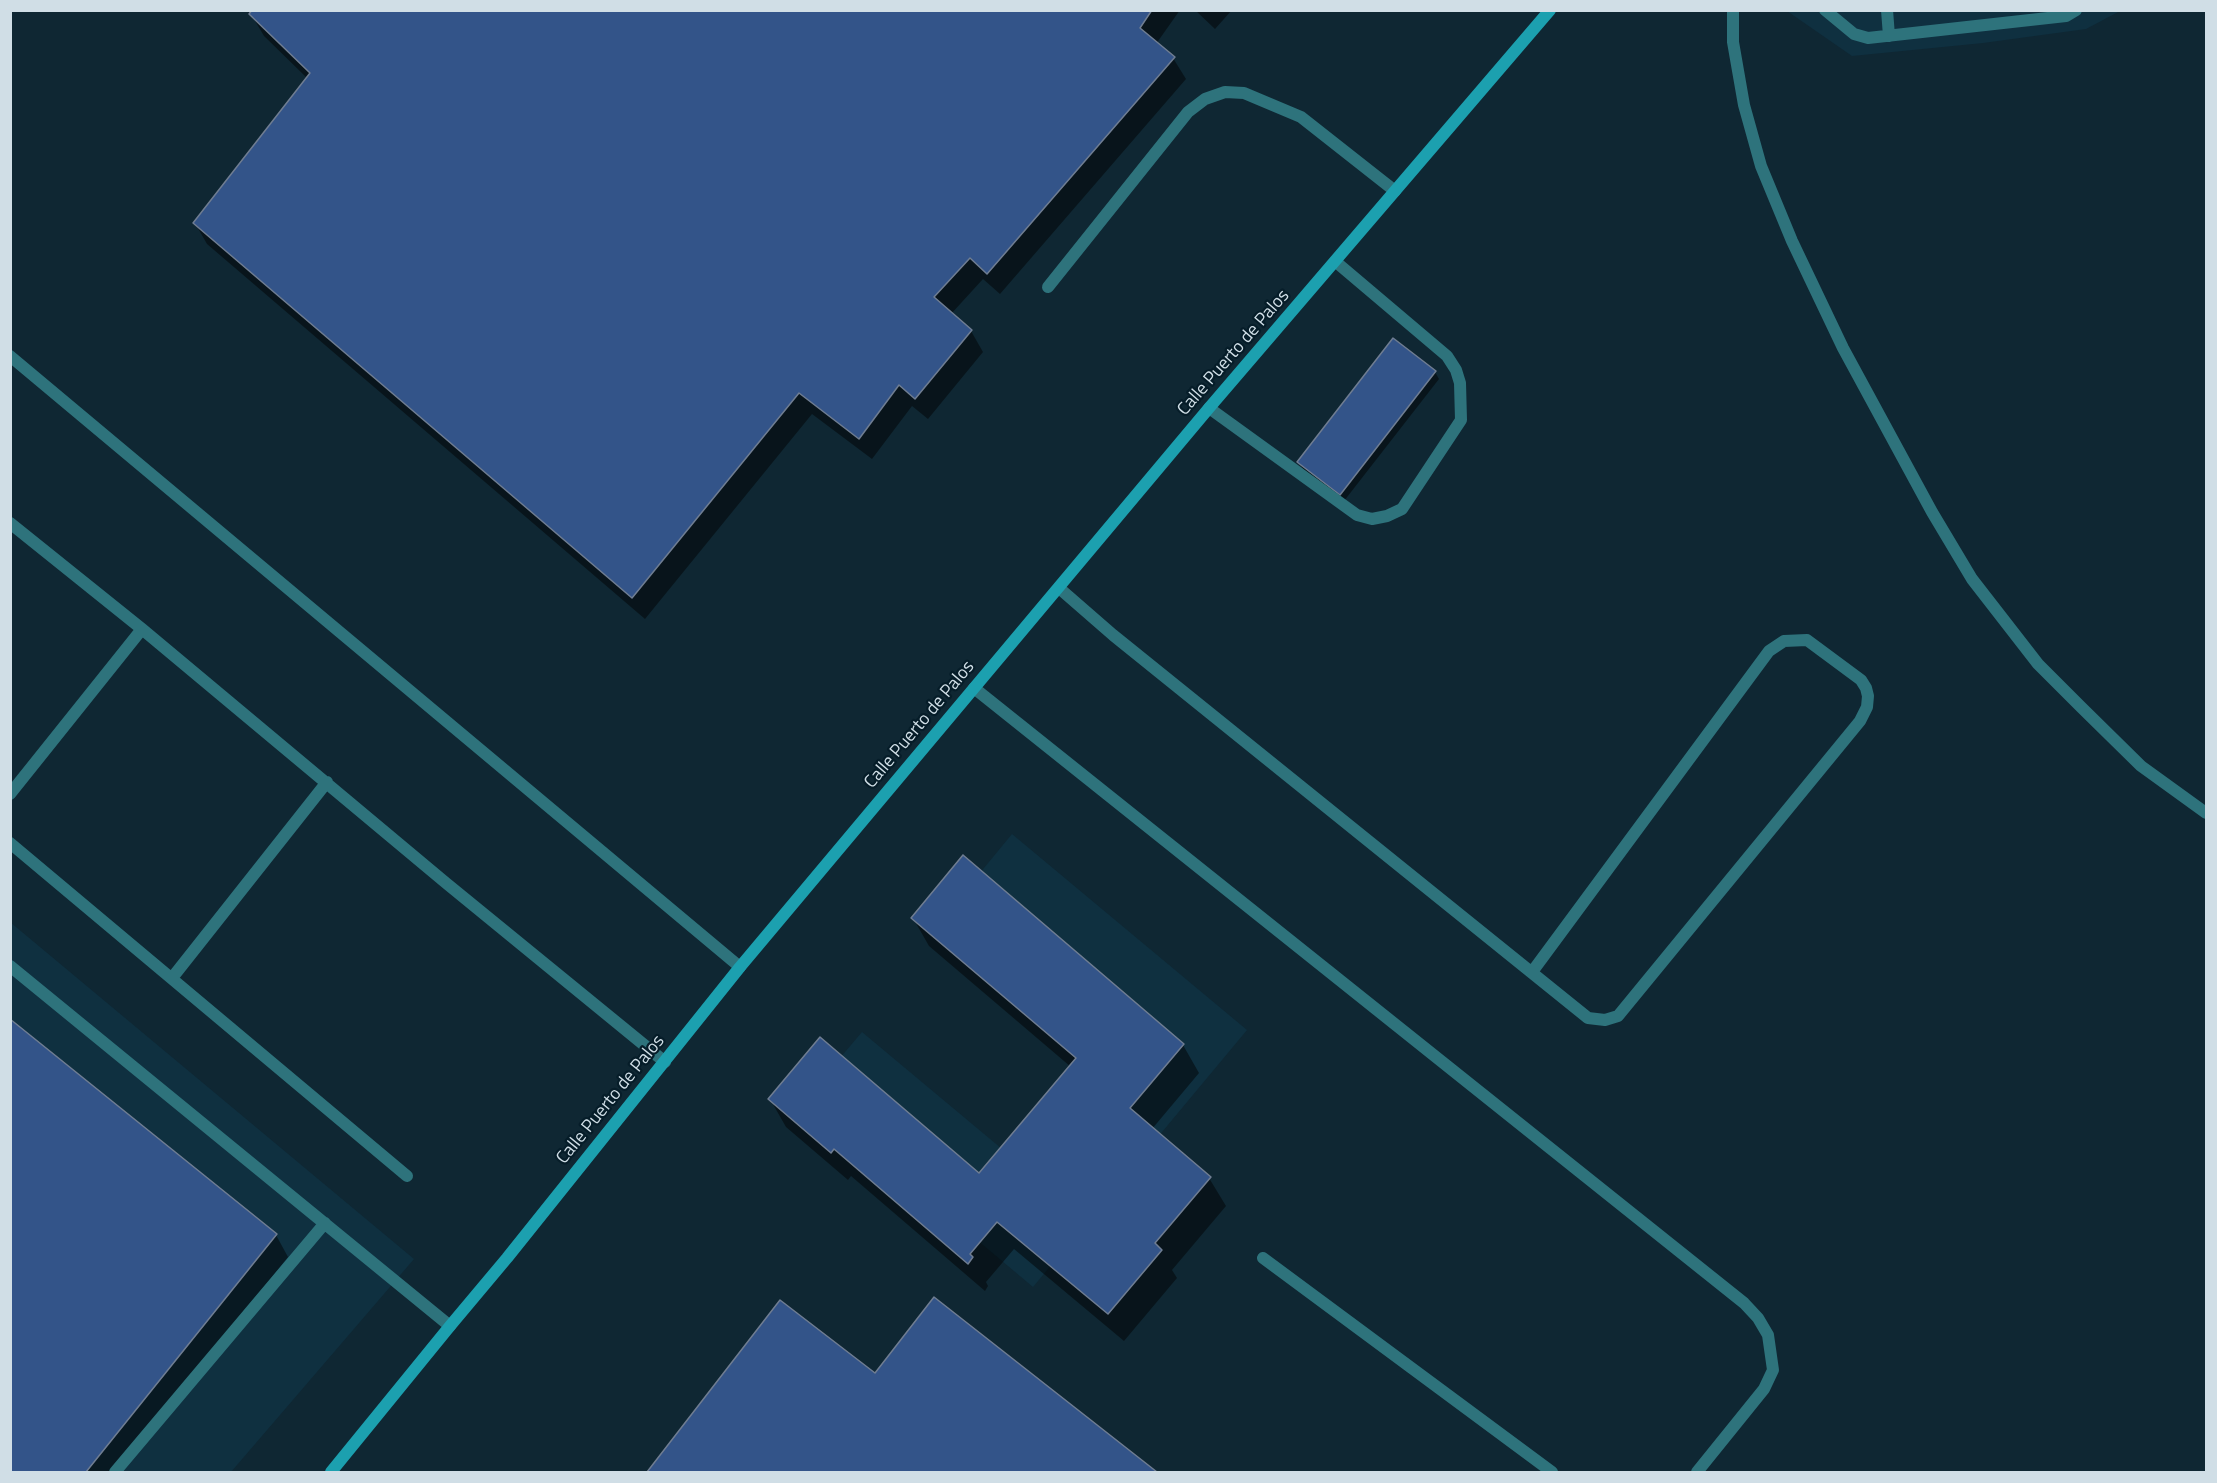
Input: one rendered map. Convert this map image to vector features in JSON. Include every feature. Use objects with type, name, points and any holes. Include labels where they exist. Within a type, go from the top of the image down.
[{"type":"street","name":"Calle Puerto de Palos","points":[[331,1473],[740,967],[1209,408],[1550,10]]},
{"type":"street","points":[[1733,10],[1733,42],[1744,105],[1761,166],[1843,348],[1966,570],[2038,664],[2141,766],[2206,813]]},
{"type":"street","points":[[1825,10],[1854,34],[1868,38],[2066,16],[2076,10]]},
{"type":"street","points":[[1887,10],[1888,36]]},
{"type":"street","points":[[1048,287],[1188,112],[1205,99],[1225,92],[1244,93],[1302,117],[1395,191]]},
{"type":"street","points":[[1209,408],[1357,515],[1372,519],[1387,516],[1402,509],[1461,420],[1460,383],[1456,370],[1447,356],[1336,262]]},
{"type":"street","points":[[10,356],[740,967]]},
{"type":"street","points":[[10,523],[142,629],[665,1062]]},
{"type":"street","points":[[1059,588],[1113,635],[1588,1018],[1605,1020],[1618,1016],[1860,721],[1867,707],[1868,696],[1861,680],[1807,640],[1784,641],[1769,651],[1532,972]]},
{"type":"street","points":[[10,794],[142,629]]},
{"type":"street","points":[[974,688],[1725,1288],[1758,1318],[1768,1335],[1773,1370],[1764,1389],[1697,1473]]},
{"type":"street","points":[[172,978],[327,782]]},
{"type":"street","points":[[10,843],[407,1176]]},
{"type":"street","points":[[10,966],[450,1326]]},
{"type":"street","points":[[115,1473],[325,1223]]},
{"type":"street","points":[[1263,1258],[1552,1473]]},
{"type":"shaded area","points":[[1787,11],[2120,11],[2086,29],[1983,43],[1852,56]]},
{"type":"shaded area","points":[[1012,834],[1247,1030],[1033,1287],[807,1097],[862,1032],[1020,1164],[1112,1052],[947,913]]},
{"type":"shaded area","points":[[10,922],[414,1259],[231,1472],[11,1472]]},
{"type":"building","points":[[252,10],[1152,10],[1140,28],[1175,57],[987,274],[970,258],[934,297],[972,330],[915,399],[899,385],[859,439],[799,393],[632,598],[193,223],[310,73],[249,14]]},
{"type":"building","points":[[1393,338],[1436,371],[1340,495],[1297,462]]},
{"type":"building","points":[[963,855],[1184,1044],[1130,1108],[1211,1177],[1155,1243],[1162,1250],[1108,1314],[997,1222],[970,1254],[973,1257],[968,1264],[834,1149],[831,1153],[768,1099],[820,1037],[979,1173],[1076,1058],[911,918]]},
{"type":"building","points":[[10,1019],[277,1234],[86,1472],[10,1472]]},
{"type":"building","points":[[934,1297],[1157,1472],[647,1472],[780,1300],[875,1373]]}]
